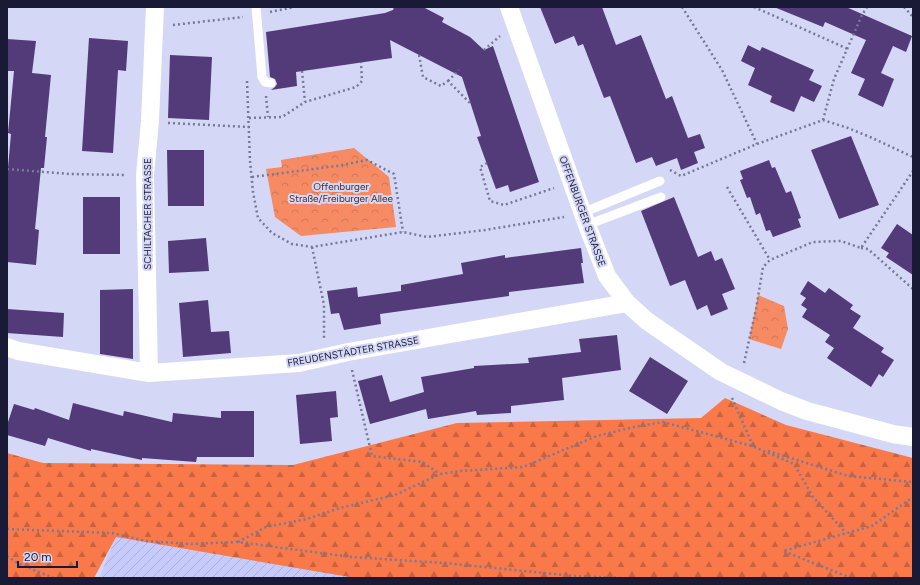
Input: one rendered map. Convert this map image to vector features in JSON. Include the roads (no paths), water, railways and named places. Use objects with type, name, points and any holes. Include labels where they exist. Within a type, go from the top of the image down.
[{"type":"street","name":"SCHILTACHER STRASSE","points":[[149,373],[145,175],[150,121],[155,7]]},
{"type":"street","name":"OFFENBURGER STRASSE","points":[[509,7],[607,276],[627,303],[647,321],[721,372],[781,401],[807,411],[893,434],[913,437]]},
{"type":"street","name":"FREUDENSTÄDTER STRASSE","points":[[7,347],[18,351],[149,373],[299,363],[324,356],[627,303]]},
{"type":"lane","points":[[256,11],[262,78],[268,82]]},
{"type":"lane","points":[[585,219],[660,181]]},
{"type":"lane","points":[[585,219],[660,197]]},
{"type":"park label","name":"Offenburger Straße/Freiburger Allee","points":[[341,192]]}]
